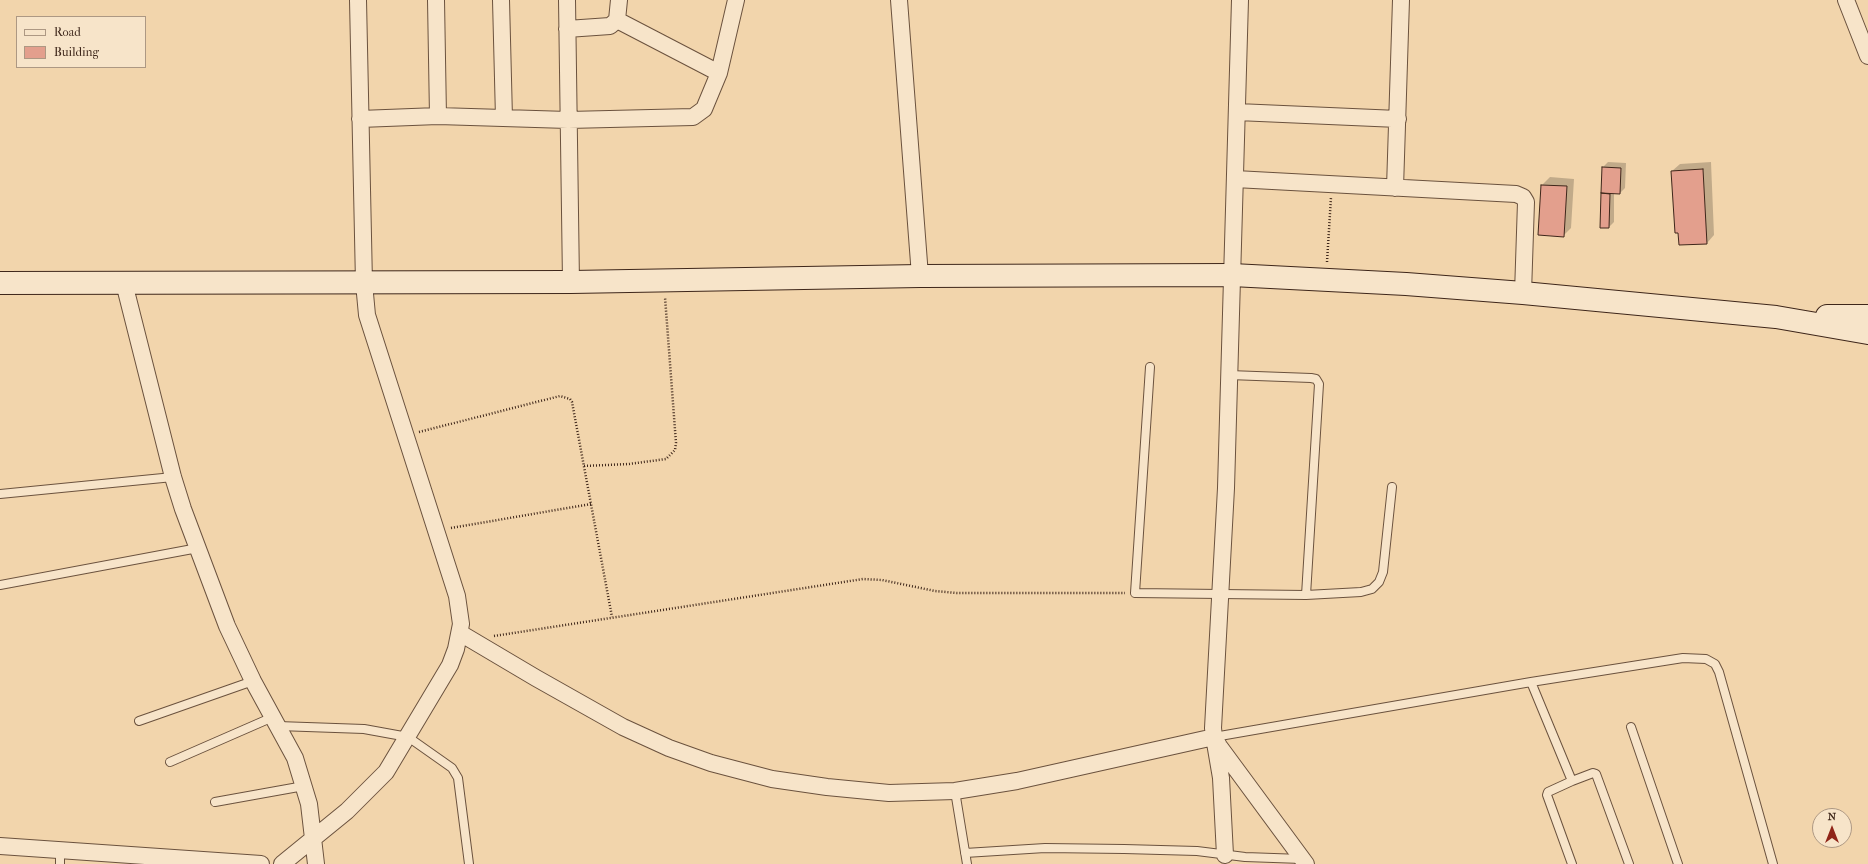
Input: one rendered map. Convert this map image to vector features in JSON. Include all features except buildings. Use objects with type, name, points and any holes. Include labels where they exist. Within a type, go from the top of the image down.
[{"type":"main road","points":[[0,283],[571,282],[920,276],[1232,275],[1326,279],[1523,293],[1776,317],[1868,333]]},
{"type":"main road","points":[[1776,317],[1868,316]]},
{"type":"street","points":[[282,864],[369,790],[386,772],[408,737],[466,636],[457,596],[370,328],[365,300],[358,0]]},
{"type":"street","points":[[436,0],[438,116]]},
{"type":"street","points":[[502,0],[504,118]]},
{"type":"street","points":[[567,0],[571,282]]},
{"type":"street","points":[[567,29],[610,26],[617,20],[619,0]]},
{"type":"street","points":[[360,119],[438,116],[568,120],[693,116],[704,109],[719,73],[736,0]]},
{"type":"street","points":[[899,0],[920,276]]},
{"type":"street","points":[[1225,855],[1221,778],[1214,737],[1213,720],[1221,595],[1240,0]]},
{"type":"street","points":[[1396,188],[1401,0]]},
{"type":"street","points":[[1846,0],[1868,56]]},
{"type":"street","points":[[617,20],[719,73]]},
{"type":"street","points":[[1237,112],[1398,119]]},
{"type":"street","points":[[1235,179],[1516,194],[1523,197],[1526,202],[1523,293]]},
{"type":"street","points":[[124,283],[173,477],[227,626],[253,680],[295,758],[309,804],[316,864]]},
{"type":"street","points":[[466,636],[536,678],[623,727],[669,748],[711,763],[772,779],[827,788],[889,793],[955,790],[1017,781],[1214,737]]},
{"type":"street","points":[[1214,737],[1242,778],[1304,862]]},
{"type":"street","points":[[0,846],[60,857],[261,864]]},
{"type":"lane","points":[[1150,367],[1135,593],[1306,595],[1361,592],[1372,588],[1379,582],[1383,572],[1392,487]]},
{"type":"lane","points":[[1229,375],[1311,378],[1316,379],[1319,384],[1306,595]]},
{"type":"lane","points":[[0,494],[173,477]]},
{"type":"lane","points":[[0,585],[198,548]]},
{"type":"lane","points":[[1214,737],[1531,682],[1683,658],[1706,659],[1715,664],[1719,672],[1773,864]]},
{"type":"lane","points":[[139,721],[253,680]]},
{"type":"lane","points":[[1531,682],[1572,781]]},
{"type":"lane","points":[[170,762],[275,721],[364,729],[408,737],[452,768],[456,773],[469,864]]},
{"type":"lane","points":[[1631,727],[1678,864]]},
{"type":"lane","points":[[1572,864],[1547,795],[1548,792],[1593,773],[1596,774],[1628,864]]},
{"type":"lane","points":[[215,802],[304,786]]},
{"type":"lane","points":[[955,790],[967,864]]},
{"type":"lane","points":[[965,853],[1053,848],[1189,851],[1225,855],[1244,861],[1304,862]]},
{"type":"path","points":[[1326,279],[1332,184]]},
{"type":"path","points":[[584,466],[629,464],[666,459],[674,450],[676,443],[663,280]]},
{"type":"path","points":[[404,436],[560,396],[570,399],[572,402],[612,618]]},
{"type":"path","points":[[436,531],[591,504]]},
{"type":"path","points":[[466,636],[612,618],[868,579],[882,580],[935,591],[957,593],[1135,593]]}]
